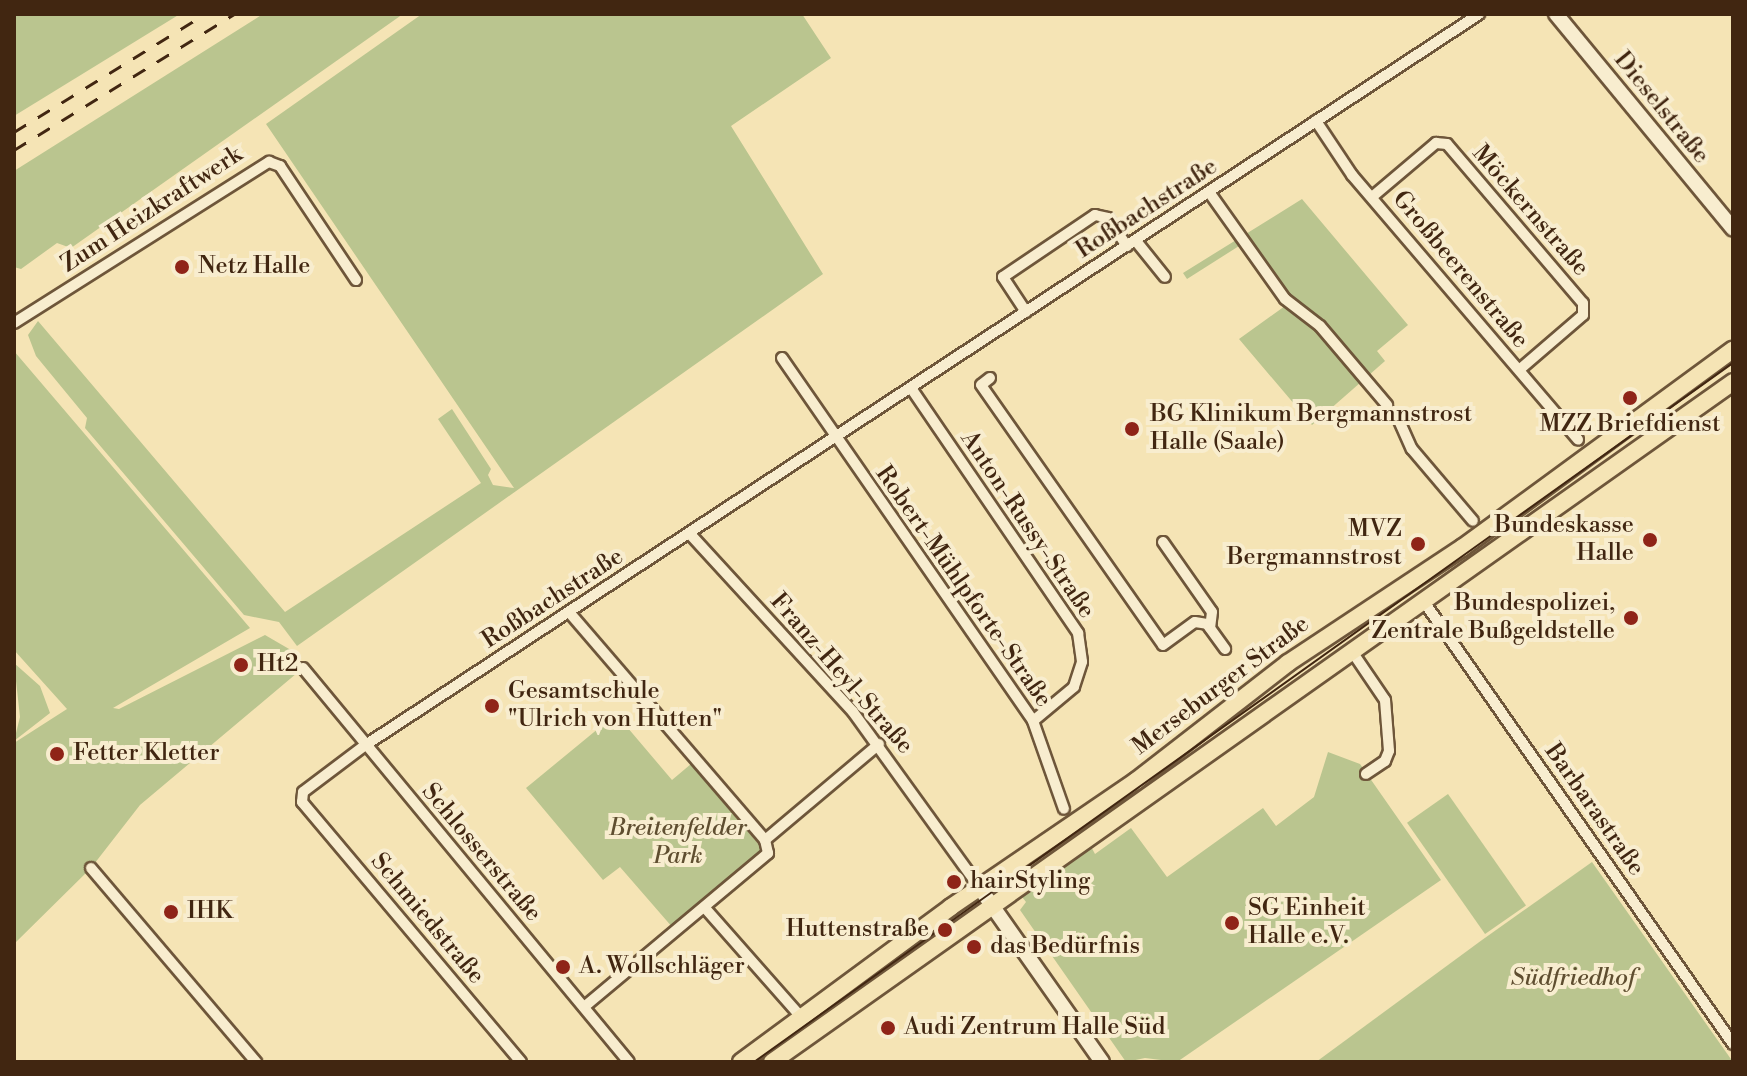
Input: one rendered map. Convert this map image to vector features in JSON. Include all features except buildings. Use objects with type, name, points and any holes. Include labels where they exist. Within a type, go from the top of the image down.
[{"type":"main road","name":"Merseburger Straße","points":[[741,1062],[979,887],[1127,787],[1288,663],[1462,548],[1733,350]]},
{"type":"main road","name":"Merseburger Straße","points":[[772,1062],[1422,599],[1733,382]]},
{"type":"street","name":"Roßbachstraße","points":[[302,802],[303,792],[364,746],[1479,14]]},
{"type":"street","name":"Dieselstraße","points":[[1556,14],[1733,229]]},
{"type":"street","name":"Großbeerenstraße","points":[[1316,121],[1372,197],[1578,440]]},
{"type":"street","name":"Möckernstraße","points":[[1372,197],[1436,143],[1447,144],[1583,303],[1583,315],[1519,370]]},
{"type":"street","name":"Zum Heizkraftwerk","points":[[14,323],[269,162],[280,166],[356,280]]},
{"type":"street","points":[[1209,192],[1285,299],[1320,326],[1387,405]]},
{"type":"street","points":[[1026,312],[1003,277],[1095,215],[1108,218],[1165,277]]},
{"type":"street","points":[[782,358],[836,437]]},
{"type":"street","points":[[990,378],[981,385],[1062,494],[1163,645],[1195,622],[1210,628],[1225,649]]},
{"type":"street","name":"Anton-Russy-Straße","points":[[911,388],[1078,633],[1082,662],[1074,687],[1033,721]]},
{"type":"street","points":[[1397,416],[1412,449],[1473,521]]},
{"type":"street","name":"Robert-Mühlpforte-Straße","points":[[836,437],[1033,721],[1064,809]]},
{"type":"street","name":"Franz-Heyl-Straße","points":[[690,534],[879,744],[979,887]]},
{"type":"street","points":[[1163,542],[1212,612],[1210,628]]},
{"type":"street","name":"Barbarastraße","points":[[1422,599],[1733,1044]]},
{"type":"street","points":[[569,612],[765,840],[768,853],[584,1007]]},
{"type":"street","points":[[1351,650],[1385,700],[1389,751],[1385,761],[1366,774]]},
{"type":"street","name":"Schlosserstraße","points":[[303,668],[364,746],[629,1062]]},
{"type":"street","points":[[765,840],[879,744]]},
{"type":"street","name":"Schmiedstraße","points":[[302,802],[521,1062]]},
{"type":"street","points":[[91,868],[256,1062]]},
{"type":"street","points":[[979,887],[1102,1062]]},
{"type":"street","points":[[705,908],[802,1018]]},
{"type":"green space","points":[[14,14],[180,14],[14,116]]},
{"type":"green space","points":[[263,14],[403,14],[71,248],[57,243],[21,269],[14,267],[14,171]]},
{"type":"green space","points":[[422,14],[802,14],[831,58],[731,126],[823,274],[297,646],[279,622],[244,615],[85,428],[87,418],[36,356],[28,335],[38,321],[285,612],[481,483],[438,419],[452,409],[491,469],[488,475],[493,485],[514,488],[266,124]]},
{"type":"green space","points":[[1302,199],[1408,325],[1377,351],[1385,361],[1312,425],[1239,339],[1285,306],[1239,246],[1187,279],[1183,273]]},
{"type":"green space","points":[[14,351],[250,628],[113,708],[119,709],[265,635],[296,653],[303,668],[140,805],[91,868],[14,944],[14,743],[67,709],[14,650]]},
{"type":"green space","points":[[14,663],[40,686],[50,713],[14,741],[20,717]]},
{"type":"green space","name":"Breitenfelder Park","points":[[616,714],[672,780],[691,764],[765,852],[673,928],[620,867],[603,880],[526,788]]},
{"type":"green space","name":"SG Einheit Halle e.V.","points":[[1328,752],[1360,764],[1441,880],[1177,1062],[1145,1058],[1126,1062],[1020,910],[1026,902],[1019,893],[1088,841],[1095,854],[1131,828],[1167,877],[1263,808],[1276,826],[1314,797]]},
{"type":"green space","points":[[1448,794],[1526,905],[1485,934],[1407,823]]},
{"type":"green space","name":"Südfriedhof","points":[[1592,862],[1733,1062],[1316,1062],[1482,940]]},
{"type":"tram line","points":[[754,1062],[1733,363]]},
{"type":"railway","points":[[14,132],[205,14]]},
{"type":"railway","points":[[14,150],[234,14]]},
{"type":"place","name":"Netz Halle","points":[[182,267]]},
{"type":"place","name":"MZZ Briefdienst","points":[[1630,398]]},
{"type":"place","name":"BG Klinikum Bergmannstrost Halle (Saale)","points":[[1132,429]]},
{"type":"place","name":"Bundeskasse Halle","points":[[1650,540]]},
{"type":"place","name":"MVZ Bergmannstrost","points":[[1418,544]]},
{"type":"place","name":"Bundespolizei, Zentrale Bußgeldstelle","points":[[1631,618]]},
{"type":"place","name":"Ht2","points":[[241,665]]},
{"type":"place","name":"Gesamtschule \"Ulrich von Hutten\"","points":[[492,706]]},
{"type":"place","name":"Fetter Kletter","points":[[57,754]]},
{"type":"place","name":"hairStyling","points":[[954,882]]},
{"type":"place","name":"IHK","points":[[171,912]]},
{"type":"place","name":"SG Einheit Halle e.V.","points":[[1232,923]]},
{"type":"place","name":"Huttenstraße","points":[[945,930]]},
{"type":"place","name":"das Bedürfnis","points":[[974,947]]},
{"type":"place","name":"A. Wollschläger","points":[[563,967]]},
{"type":"place","name":"Audi Zentrum Halle Süd","points":[[888,1028]]}]
